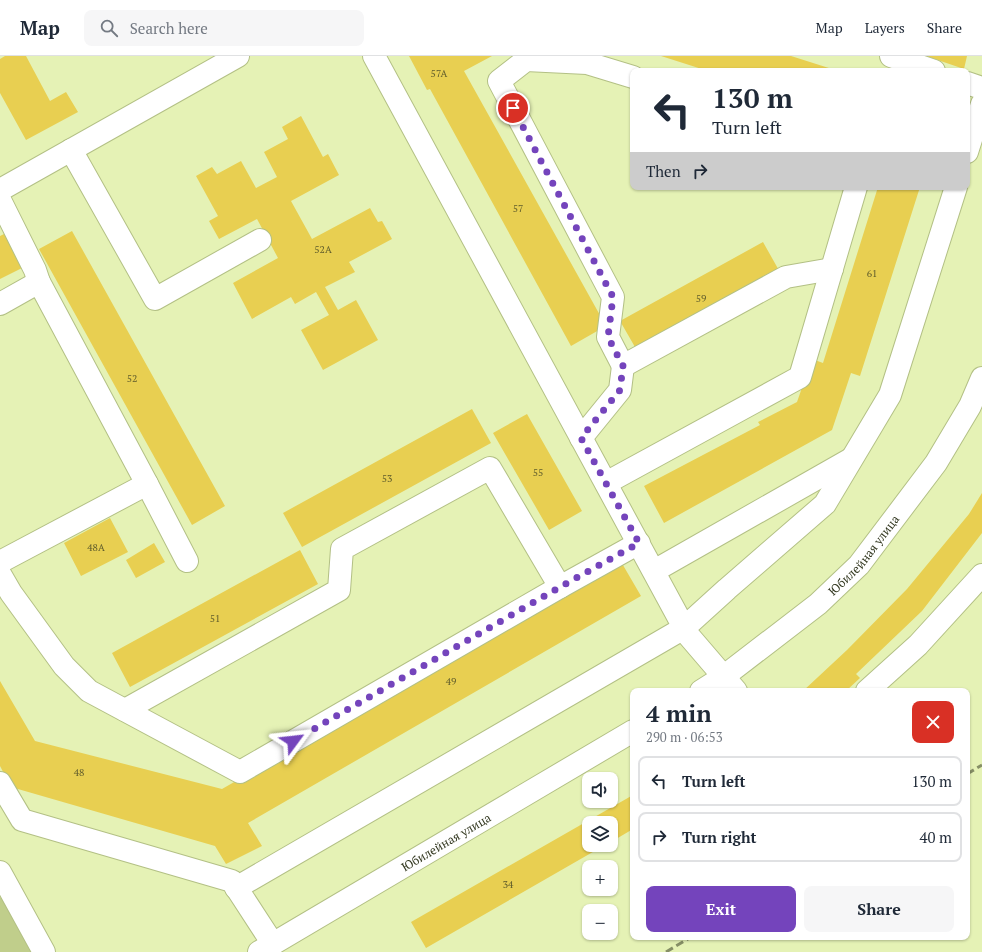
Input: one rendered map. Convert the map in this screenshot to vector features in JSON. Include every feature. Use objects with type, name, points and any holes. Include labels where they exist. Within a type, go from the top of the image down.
[{"type":"street","points":[[0,190],[238,56]]},
{"type":"street","points":[[374,56],[684,628],[688,635],[729,684]]},
{"type":"street","points":[[581,438],[620,390],[623,366],[608,337],[613,297],[499,81],[526,60],[587,63],[630,76]]},
{"type":"street","points":[[893,60],[923,68]]},
{"type":"street","points":[[970,84],[982,88]]},
{"type":"street","points":[[970,142],[982,104]]},
{"type":"street","points":[[71,150],[155,299],[260,240]]},
{"type":"street","points":[[606,483],[800,377],[855,190]]},
{"type":"street","points":[[236,888],[684,628],[825,504],[890,395],[955,190]]},
{"type":"street","points":[[0,200],[35,270],[39,282],[187,561]]},
{"type":"street","points":[[623,366],[786,277],[832,269]]},
{"type":"street","points":[[0,304],[39,282]]},
{"type":"street","name":"Юбилейная улица","points":[[712,688],[729,684],[859,565],[936,463],[970,406],[982,378]]},
{"type":"street","points":[[654,571],[852,458]]},
{"type":"street","points":[[125,710],[339,590],[342,549],[490,468],[560,587]]},
{"type":"street","points":[[0,562],[147,484]]},
{"type":"street","points":[[0,574],[5,596],[64,666],[89,691],[240,772],[639,543]]},
{"type":"street","points":[[870,688],[918,645],[982,575]]},
{"type":"street","name":"Юбилейная улица","points":[[266,948],[630,733]]},
{"type":"street","points":[[0,782],[22,820],[232,881],[266,948]]},
{"type":"street","points":[[0,872],[44,952]]},
{"type":"green space","points":[[0,897],[5,903],[33,952],[0,952]]},
{"type":"building","points":[[5,56],[26,56],[50,101],[66,92],[78,112],[26,140],[0,93],[0,59]]},
{"type":"building","points":[[409,56],[492,56],[464,71],[606,326],[571,346],[430,89],[427,90]]},
{"type":"building","points":[[661,56],[791,56],[829,68],[699,68]]},
{"type":"building","points":[[926,56],[967,56],[964,68]]},
{"type":"building","points":[[301,116],[323,157],[328,154],[339,175],[291,201],[312,239],[370,208],[378,222],[382,221],[392,239],[349,262],[355,272],[325,287],[338,310],[356,300],[378,340],[323,370],[301,330],[329,315],[316,292],[295,304],[291,297],[252,319],[233,283],[278,258],[257,219],[219,239],[209,221],[218,216],[196,176],[212,167],[217,174],[241,161],[256,188],[277,177],[264,152],[288,139],[282,127]]},
{"type":"building","points":[[877,190],[919,190],[860,376],[851,373],[832,430],[664,523],[644,486],[760,425],[758,422],[797,402],[812,359],[823,363]]},
{"type":"building","points":[[72,231],[225,506],[192,525],[39,249]]},
{"type":"building","points":[[6,233],[24,267],[0,279],[0,236]]},
{"type":"building","points":[[763,242],[781,274],[639,354],[620,321]]},
{"type":"building","points":[[472,409],[491,443],[302,547],[283,513]]},
{"type":"building","points":[[527,414],[582,511],[549,530],[493,433]]},
{"type":"building","points":[[982,493],[982,533],[922,611],[856,674],[860,678],[849,688],[806,688],[847,650],[907,589],[969,514]]},
{"type":"building","points":[[110,518],[128,552],[81,576],[64,543]]},
{"type":"building","points":[[154,543],[165,562],[136,578],[126,560]]},
{"type":"building","points":[[300,550],[318,584],[130,687],[112,653]]},
{"type":"building","points":[[620,560],[641,596],[248,823],[262,846],[226,864],[215,846],[11,787],[0,766],[0,681],[35,741],[222,789]]},
{"type":"building","points":[[630,797],[630,831],[618,838],[618,816],[596,816],[610,808],[618,808],[618,804]]},
{"type":"building","points":[[582,824],[582,852],[593,852],[426,948],[411,922]]},
{"type":"railway","points":[[970,772],[982,765]]},
{"type":"railway","points":[[666,952],[686,940]]},
{"type":"route","points":[[293,741],[639,543],[581,438],[620,390],[623,366],[608,337],[613,297],[513,108]]}]
